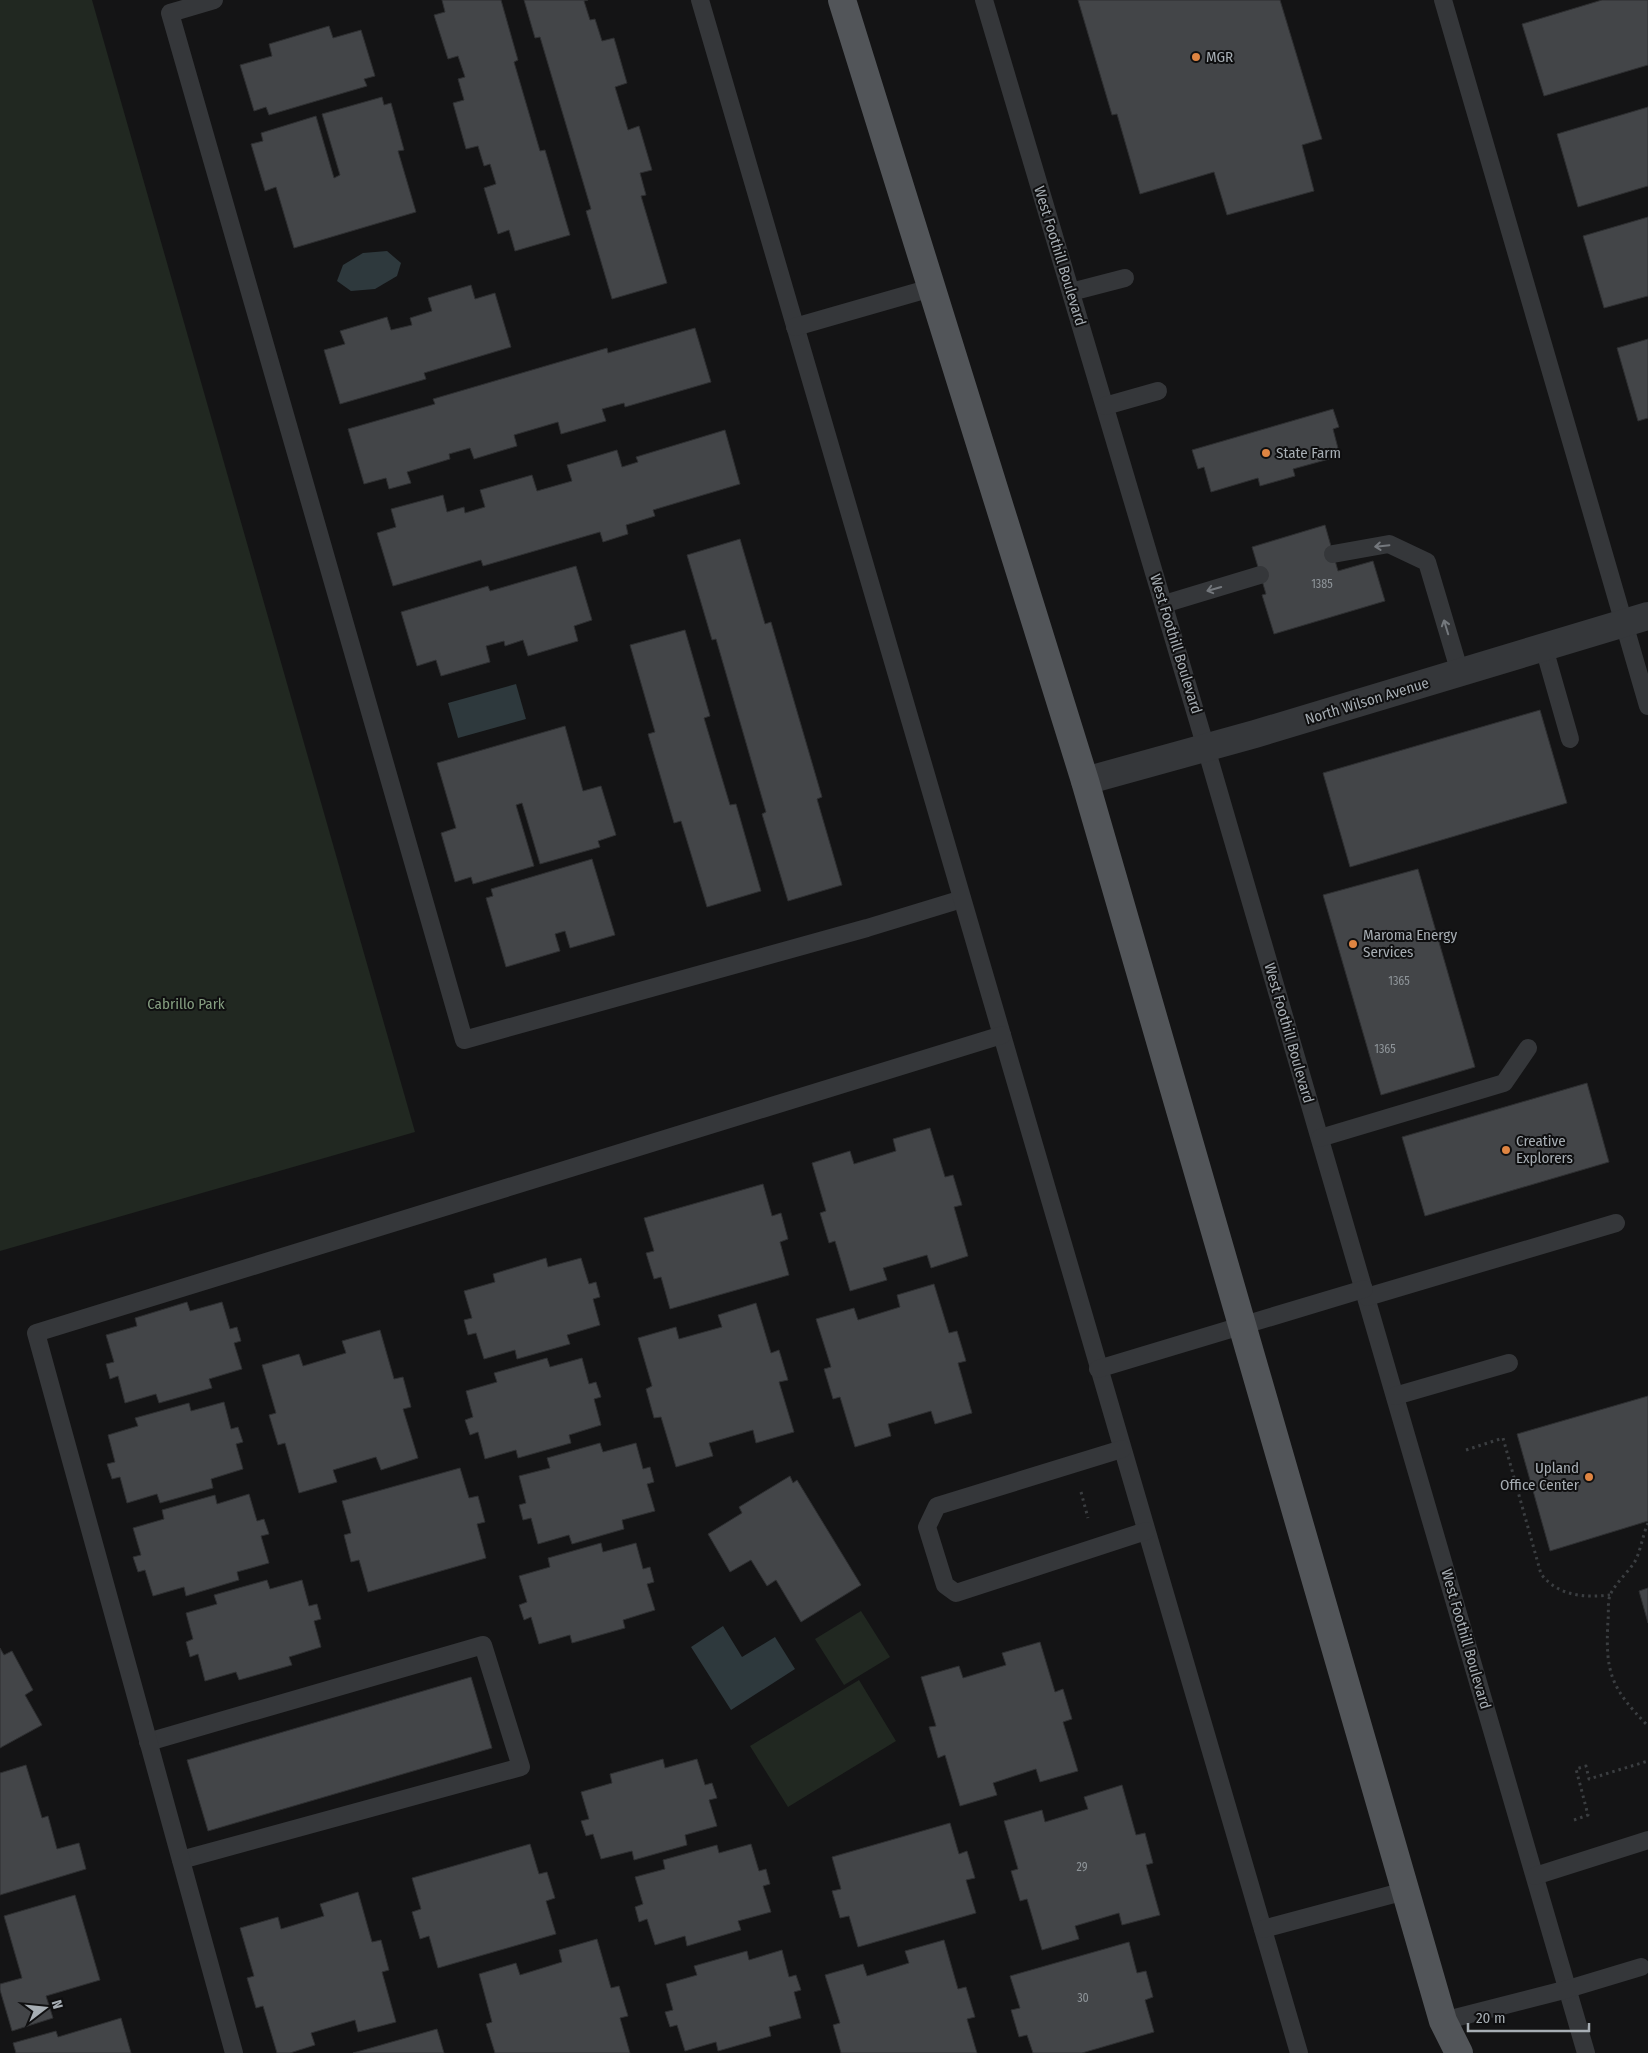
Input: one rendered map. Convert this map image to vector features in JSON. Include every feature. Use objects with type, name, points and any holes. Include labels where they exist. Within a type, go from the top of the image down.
[{"type":"main road","points":[[842,0],[1085,781],[1443,2021],[1459,2053]]},
{"type":"main road","points":[[1442,2053],[1443,2021]]},
{"type":"street","name":"North Wilson Avenue","points":[[1085,781],[1206,748],[1636,619]]},
{"type":"lane","points":[[214,0],[170,14],[464,1040],[867,928],[962,899]]},
{"type":"lane","points":[[700,0],[1299,2053]]},
{"type":"lane","name":"West Foothill Boulevard","points":[[984,0],[1164,604],[1586,2053]]},
{"type":"lane","points":[[1443,0],[1636,619],[1648,706]]},
{"type":"lane","points":[[1071,292],[1125,278]]},
{"type":"lane","points":[[795,327],[932,288]]},
{"type":"lane","points":[[1105,406],[1158,391]]},
{"type":"lane","points":[[1333,554],[1389,544],[1427,562],[1460,673]]},
{"type":"lane","points":[[1164,604],[1260,575]]},
{"type":"lane","points":[[1544,648],[1570,739]]},
{"type":"lane","points":[[234,2053],[36,1333],[1002,1035]]},
{"type":"lane","points":[[1320,1138],[1504,1083],[1528,1048]]},
{"type":"lane","points":[[1098,1369],[1242,1325],[1616,1223]]},
{"type":"lane","points":[[1395,1396],[1508,1363]]},
{"type":"lane","points":[[1122,1449],[936,1506],[927,1527],[945,1585],[956,1593],[1146,1531]]},
{"type":"lane","points":[[148,1742],[483,1645],[521,1767],[180,1860]]},
{"type":"lane","points":[[1535,1876],[1648,1840]]},
{"type":"lane","points":[[1263,1929],[1405,1891]]},
{"type":"lane","points":[[1443,2021],[1568,1989],[1640,1967]]},
{"type":"path","points":[[1466,1450],[1503,1438],[1541,1574],[1548,1583],[1559,1590],[1571,1594],[1590,1597],[1610,1594]]},
{"type":"path","points":[[1080,1487],[1088,1518]]},
{"type":"path","points":[[1648,1523],[1636,1561],[1610,1594],[1607,1641],[1608,1665],[1614,1684],[1635,1713],[1648,1726]]},
{"type":"path","points":[[1574,1820],[1588,1815],[1576,1769],[1586,1766],[1589,1779],[1648,1761]]},
{"type":"green space","name":"Cabrillo Park","points":[[0,0],[92,0],[415,1132],[0,1251]]},
{"type":"green space","points":[[861,1611],[890,1657],[844,1685],[815,1639]]},
{"type":"green space","points":[[859,1680],[896,1741],[788,1807],[750,1746]]},
{"type":"shaded area","points":[[387,251],[401,263],[397,276],[375,289],[351,291],[337,281],[343,265],[363,253]]},
{"type":"shaded area","points":[[516,684],[526,719],[458,738],[448,703]]},
{"type":"shaded area","points":[[723,1626],[742,1657],[775,1637],[795,1669],[731,1710],[691,1647]]},
{"type":"building","points":[[442,0],[501,0],[518,60],[514,62],[540,151],[545,150],[570,235],[515,251],[509,230],[498,234],[484,188],[496,184],[490,164],[484,166],[478,146],[466,149],[453,103],[464,100],[458,79],[465,77],[458,56],[448,59],[434,15],[445,12]]},
{"type":"building","points":[[524,0],[588,0],[584,1],[590,20],[595,19],[602,41],[614,38],[627,83],[615,87],[628,130],[639,126],[652,170],[640,173],[646,195],[641,196],[667,283],[612,299],[586,211],[591,209],[540,37],[535,38]]},
{"type":"building","name":"MGR","points":[[1078,0],[1280,0],[1322,139],[1302,145],[1314,191],[1227,215],[1214,172],[1140,194],[1117,114],[1112,115]]},
{"type":"building","points":[[1602,0],[1648,0],[1648,65],[1544,96],[1522,24]]},
{"type":"building","points":[[329,26],[333,38],[361,30],[375,76],[364,79],[367,86],[269,115],[266,107],[254,111],[240,65],[272,56],[269,44]]},
{"type":"building","points":[[382,97],[384,105],[391,103],[404,150],[398,151],[416,212],[294,248],[276,187],[265,191],[251,144],[263,141],[261,133],[316,116],[334,178],[340,175],[322,114]]},
{"type":"building","points":[[1648,107],[1648,186],[1578,207],[1557,134]]},
{"type":"building","points":[[1648,217],[1648,296],[1604,308],[1583,236]]},
{"type":"building","points":[[471,285],[475,299],[495,293],[511,347],[424,373],[426,379],[340,404],[324,350],[345,344],[340,331],[387,317],[391,330],[412,325],[410,318],[432,311],[428,298]]},
{"type":"building","points":[[695,328],[711,382],[625,407],[624,403],[602,409],[606,421],[561,434],[558,422],[514,435],[517,446],[474,459],[470,448],[449,454],[450,459],[407,472],[411,483],[389,489],[386,478],[364,484],[348,429],[435,404],[433,399],[607,348],[608,353]]},
{"type":"building","points":[[1648,339],[1648,418],[1638,421],[1617,348]]},
{"type":"building","name":"State Farm","points":[[1333,409],[1339,427],[1333,429],[1340,456],[1293,469],[1295,476],[1260,486],[1258,478],[1211,492],[1204,467],[1198,469],[1192,450]]},
{"type":"building","points":[[725,430],[740,484],[653,510],[655,516],[626,525],[628,534],[603,542],[600,532],[483,566],[481,560],[393,586],[377,533],[396,527],[391,509],[443,495],[447,512],[464,507],[465,513],[485,507],[480,490],[532,475],[537,491],[572,481],[567,465],[617,450],[622,467],[638,462],[636,457]]},
{"type":"building","points":[[1325,525],[1338,571],[1373,561],[1385,601],[1274,634],[1262,595],[1266,594],[1252,547]]},
{"type":"building","points":[[740,539],[765,624],[771,622],[822,797],[817,799],[842,885],[788,901],[762,814],[766,812],[716,639],[712,640],[687,555]]},
{"type":"building","points":[[576,566],[592,620],[574,626],[578,641],[528,656],[523,640],[505,646],[504,641],[486,646],[490,662],[441,676],[436,660],[417,666],[401,612],[488,586],[490,591]]},
{"type":"building","points":[[685,630],[710,716],[704,718],[730,805],[736,804],[761,891],[707,907],[681,821],[674,823],[648,734],[655,732],[630,645]]},
{"type":"building","points":[[1540,710],[1567,803],[1350,867],[1323,773]]},
{"type":"building","points":[[565,726],[583,791],[601,786],[616,835],[598,841],[600,847],[540,864],[522,803],[516,805],[534,866],[473,884],[471,877],[455,882],[441,833],[456,828],[437,763]]},
{"type":"building","points":[[592,859],[615,935],[570,948],[565,931],[555,934],[560,951],[506,967],[486,898],[493,896],[491,889]]},
{"type":"building","points":[[1418,869],[1475,1067],[1381,1095],[1323,895]]},
{"type":"building","name":"Creative Explorers","points":[[1587,1083],[1609,1162],[1425,1216],[1402,1137]]},
{"type":"building","points":[[930,1128],[945,1177],[953,1175],[962,1205],[954,1207],[968,1256],[931,1268],[927,1255],[883,1268],[887,1280],[850,1291],[835,1241],[829,1243],[820,1213],[826,1211],[812,1163],[850,1151],[854,1164],[896,1151],[893,1139]]},
{"type":"building","points":[[763,1184],[772,1216],[781,1213],[788,1239],[780,1242],[789,1275],[670,1309],[661,1277],[654,1279],[646,1253],[654,1251],[644,1218]]},
{"type":"building","points":[[546,1258],[548,1267],[581,1258],[589,1284],[596,1282],[600,1297],[593,1299],[600,1325],[567,1335],[570,1344],[517,1359],[515,1350],[484,1359],[476,1333],[468,1335],[464,1320],[472,1318],[464,1291],[495,1282],[493,1274]]},
{"type":"building","points":[[934,1284],[949,1333],[957,1331],[966,1361],[958,1363],[972,1413],[935,1424],[931,1411],[888,1424],[891,1436],[855,1447],[840,1397],[833,1399],[824,1369],[831,1367],[816,1319],[854,1308],[858,1320],[900,1307],[897,1295]]},
{"type":"building","points":[[187,1302],[190,1311],[222,1302],[230,1329],[237,1327],[241,1341],[234,1343],[242,1369],[209,1379],[212,1388],[159,1403],[156,1394],[125,1403],[118,1376],[110,1379],[106,1364],[114,1362],[106,1335],[137,1326],[135,1318]]},
{"type":"building","points":[[756,1303],[771,1353],[779,1350],[788,1380],[779,1382],[794,1432],[756,1443],[753,1430],[709,1443],[713,1456],[676,1467],[661,1417],[654,1418],[646,1389],[652,1386],[638,1338],[676,1327],[679,1339],[722,1327],[718,1315]]},
{"type":"building","points":[[380,1330],[394,1379],[403,1377],[411,1407],[403,1409],[418,1458],[381,1470],[376,1457],[333,1470],[337,1482],[299,1493],[285,1443],[278,1445],[269,1415],[276,1413],[262,1365],[299,1354],[303,1366],[346,1353],[342,1341]]},
{"type":"building","points":[[547,1358],[550,1367],[582,1358],[589,1384],[596,1382],[601,1397],[594,1399],[601,1425],[569,1435],[571,1443],[518,1458],[516,1450],[485,1459],[478,1432],[470,1435],[465,1420],[473,1417],[466,1391],[497,1382],[494,1373]]},
{"type":"building","name":"Upland Office Center","points":[[1648,1396],[1648,1521],[1550,1551],[1517,1434]]},
{"type":"building","points":[[224,1402],[231,1429],[238,1427],[243,1442],[236,1444],[243,1469],[211,1479],[213,1488],[160,1503],[157,1494],[127,1503],[120,1477],[112,1479],[107,1464],[115,1462],[108,1435],[138,1426],[135,1418],[189,1403],[191,1411]]},
{"type":"building","points":[[600,1443],[603,1452],[636,1443],[643,1469],[650,1467],[654,1482],[647,1484],[655,1511],[622,1520],[624,1529],[572,1544],[569,1535],[538,1544],[531,1518],[523,1520],[519,1505],[526,1503],[519,1476],[550,1468],[547,1458]]},
{"type":"building","points":[[460,1468],[469,1498],[478,1496],[485,1522],[477,1524],[486,1558],[368,1592],[359,1560],[351,1562],[344,1535],[351,1533],[342,1501]]},
{"type":"building","points":[[790,1476],[793,1483],[797,1480],[861,1585],[801,1622],[776,1580],[767,1586],[751,1560],[730,1572],[708,1534],[742,1513],[739,1507]]},
{"type":"building","points":[[249,1494],[257,1521],[264,1519],[269,1534],[261,1536],[269,1563],[237,1572],[239,1580],[186,1596],[184,1587],[153,1596],[145,1570],[138,1572],[133,1557],[141,1555],[133,1528],[164,1519],[162,1510],[215,1495],[217,1504]]},
{"type":"building","points":[[601,1543],[603,1552],[636,1543],[643,1569],[650,1567],[654,1582],[647,1584],[655,1610],[623,1620],[625,1628],[572,1643],[570,1635],[539,1644],[531,1617],[524,1620],[519,1605],[527,1602],[519,1576],[550,1567],[548,1558]]},
{"type":"building","points":[[267,1580],[270,1589],[302,1580],[309,1606],[317,1604],[321,1619],[314,1621],[321,1647],[289,1657],[292,1665],[239,1680],[236,1672],[205,1681],[198,1654],[190,1657],[186,1642],[193,1639],[186,1613],[217,1604],[214,1595]]},
{"type":"building","points":[[1648,1588],[1648,1623],[1639,1591]]},
{"type":"building","points":[[1040,1642],[1055,1692],[1063,1689],[1072,1719],[1063,1722],[1078,1771],[1040,1782],[1036,1769],[993,1783],[997,1795],[960,1806],[945,1755],[938,1758],[929,1727],[936,1726],[921,1677],[959,1666],[963,1678],[1006,1665],[1002,1653]]},
{"type":"building","points":[[0,1648],[4,1655],[12,1651],[33,1690],[25,1695],[42,1725],[0,1748]]},
{"type":"building","points":[[471,1677],[492,1748],[208,1831],[187,1760]]},
{"type":"building","points":[[663,1759],[665,1768],[697,1759],[705,1785],[712,1783],[717,1798],[709,1800],[717,1826],[685,1835],[687,1845],[634,1860],[632,1851],[601,1859],[593,1834],[586,1836],[581,1821],[589,1819],[581,1792],[612,1783],[610,1774]]},
{"type":"building","points":[[26,1765],[42,1818],[48,1816],[57,1849],[79,1843],[86,1869],[0,1895],[0,1773]]},
{"type":"building","points":[[1122,1785],[1136,1835],[1145,1833],[1153,1863],[1146,1865],[1160,1915],[1122,1925],[1119,1913],[1075,1926],[1079,1939],[1042,1950],[1027,1899],[1020,1901],[1011,1871],[1018,1869],[1004,1821],[1042,1810],[1045,1822],[1088,1809],[1084,1797]]},
{"type":"building","points":[[950,1823],[959,1854],[967,1851],[975,1878],[966,1880],[976,1913],[858,1947],[849,1916],[840,1918],[832,1891],[841,1889],[832,1857]]},
{"type":"building","points":[[530,1844],[539,1874],[547,1872],[555,1898],[546,1901],[556,1934],[438,1968],[429,1936],[420,1939],[412,1912],[421,1909],[412,1878]]},
{"type":"building","points":[[751,1844],[759,1871],[766,1869],[770,1884],[763,1886],[771,1912],[738,1921],[741,1930],[687,1946],[685,1936],[655,1945],[647,1919],[639,1922],[635,1907],[643,1904],[635,1877],[665,1869],[663,1860],[717,1845],[719,1853]]},
{"type":"building","points":[[358,1892],[372,1942],[381,1940],[389,1970],[382,1972],[396,2022],[358,2032],[355,2020],[311,2033],[315,2045],[290,2053],[277,2053],[263,2006],[256,2008],[247,1978],[254,1976],[240,1928],[278,1917],[281,1929],[324,1916],[320,1904]]},
{"type":"building","points":[[75,1895],[100,1980],[46,1996],[53,2018],[12,2031],[0,1984],[22,1978],[4,1916]]},
{"type":"building","points":[[597,1939],[611,1988],[619,1986],[628,2016],[620,2018],[630,2053],[495,2053],[486,2024],[492,2022],[479,1974],[516,1963],[520,1975],[562,1962],[559,1950]]},
{"type":"building","points":[[944,1940],[958,1989],[966,1987],[975,2017],[967,2019],[977,2053],[841,2053],[833,2025],[840,2023],[825,1975],[863,1964],[867,1976],[909,1963],[905,1951]]},
{"type":"building","points":[[1129,1942],[1137,1973],[1146,1971],[1153,1997],[1145,2000],[1154,2032],[1082,2053],[1033,2053],[1027,2035],[1019,2037],[1011,2010],[1020,2008],[1010,1976]]},
{"type":"building","points":[[782,1950],[789,1977],[796,1975],[801,1990],[794,1992],[801,2018],[769,2027],[771,2036],[718,2051],[716,2042],[685,2051],[677,2025],[670,2027],[665,2012],[673,2010],[666,1984],[697,1975],[694,1966],[747,1951],[749,1960]]},
{"type":"building","points":[[121,2018],[131,2053],[16,2053],[13,2043],[56,2031],[58,2037]]},
{"type":"building","points":[[437,2029],[444,2053],[353,2053]]},
{"type":"place","name":"MGR","points":[[1196,57]]},
{"type":"place","name":"State Farm","points":[[1266,453]]},
{"type":"place","name":"Maroma Energy Services","points":[[1353,944]]},
{"type":"place","name":"Creative Explorers","points":[[1506,1150]]},
{"type":"place","name":"Upland Office Center","points":[[1589,1477]]}]
